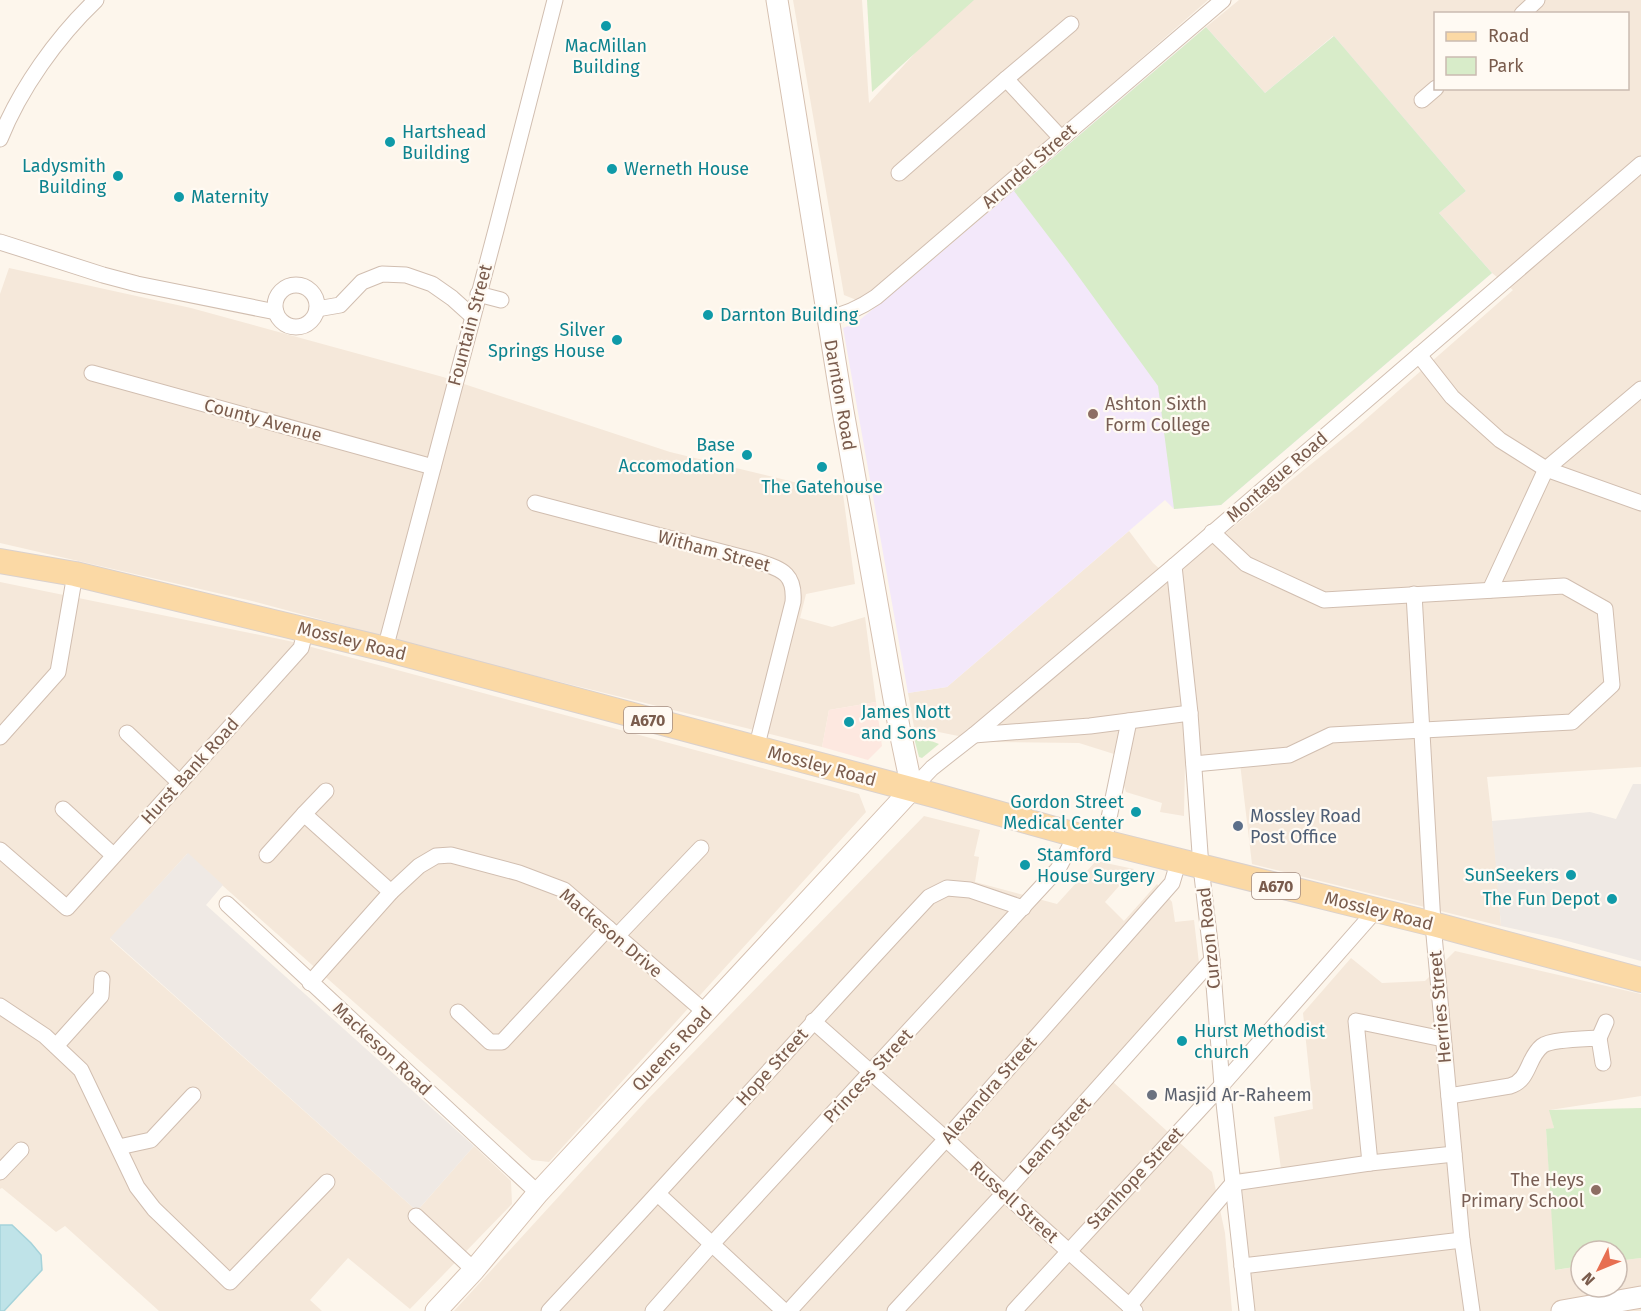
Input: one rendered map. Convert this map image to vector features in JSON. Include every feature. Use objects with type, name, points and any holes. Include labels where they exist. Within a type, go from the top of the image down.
[{"type":"main road","name":"Mossley Road","points":[[0,561],[75,574],[385,649],[1076,835],[1433,924],[1641,980]]},
{"type":"street","points":[[0,139],[26,86],[69,28],[96,0]]},
{"type":"street","name":"Fountain Street","points":[[385,649],[555,0]]},
{"type":"street","name":"Darnton Road","points":[[777,0],[827,318],[912,789]]},
{"type":"street","points":[[1200,20],[1203,0]]},
{"type":"street","name":"Arundel Street","points":[[827,318],[858,310],[876,297],[1223,0]]},
{"type":"street","points":[[1524,12],[1537,0]]},
{"type":"street","points":[[899,173],[1071,24]]},
{"type":"street","points":[[1006,79],[1061,138]]},
{"type":"street","points":[[1422,100],[1434,90]]},
{"type":"street","name":"Montague Road","points":[[912,789],[932,768],[1174,566],[1641,164]]},
{"type":"street","points":[[0,242],[137,284],[276,312]]},
{"type":"street","points":[[317,309],[340,305],[362,282],[382,274],[406,275],[432,284],[472,316]]},
{"type":"street","points":[[297,285],[310,290],[314,296],[317,309],[315,316],[298,327],[290,327],[284,323],[276,312],[275,306],[279,294],[284,289],[297,285]]},
{"type":"street","points":[[478,294],[501,300]]},
{"type":"street","points":[[1419,355],[1452,398],[1500,440],[1546,469],[1641,503]]},
{"type":"street","name":"County Avenue","points":[[92,373],[433,467]]},
{"type":"street","points":[[1490,590],[1546,469],[1641,389]]},
{"type":"street","name":"Witham Street","points":[[536,503],[760,562],[780,569],[789,578],[794,589],[793,602],[756,749]]},
{"type":"street","points":[[1194,764],[1289,755],[1331,735],[1572,722],[1612,685],[1605,609],[1564,586],[1324,600],[1246,564],[1212,532]]},
{"type":"street","name":"Curzon Road","points":[[1174,566],[1190,713],[1201,867],[1212,960],[1222,1085],[1247,1311]]},
{"type":"street","points":[[0,737],[58,672],[75,574]]},
{"type":"street","name":"Herries Street","points":[[1414,594],[1433,924],[1462,1240],[1472,1311]]},
{"type":"street","name":"Hurst Bank Road","points":[[0,849],[67,908],[301,648],[306,629]]},
{"type":"street","points":[[974,735],[1090,726],[1190,713]]},
{"type":"street","points":[[1104,842],[1129,721]]},
{"type":"street","points":[[128,733],[180,783]]},
{"type":"street","name":"Queens Road","points":[[436,1311],[474,1270],[538,1193],[912,789]]},
{"type":"street","points":[[267,855],[326,792]]},
{"type":"street","points":[[63,809],[113,855]]},
{"type":"street","points":[[304,814],[391,892]]},
{"type":"street","name":"Princess Street","points":[[653,1311],[1058,869],[1076,835]]},
{"type":"street","points":[[458,1012],[490,1042],[502,1042],[612,932],[701,848]]},
{"type":"street","name":"Mackeson Drive","points":[[310,983],[391,892],[419,866],[436,856],[451,855],[519,873],[564,890],[706,1013]]},
{"type":"street","name":"Alexandra Street","points":[[789,1311],[946,1139],[1172,883],[1177,861]]},
{"type":"street","name":"Hope Street","points":[[549,1311],[929,897],[946,888],[970,890],[1023,908]]},
{"type":"street","name":"Mackeson Road","points":[[227,904],[538,1193]]},
{"type":"street","name":"Stanhope Street","points":[[1014,1311],[1222,1085],[1376,910]]},
{"type":"street","name":"Leam Street","points":[[895,1311],[1004,1193],[1212,960]]},
{"type":"street","points":[[56,1046],[101,996],[102,979]]},
{"type":"street","points":[[0,1006],[45,1036],[81,1070],[137,1187],[154,1209],[230,1282],[327,1182]]},
{"type":"street","points":[[1370,1163],[1356,1020],[1443,1039]]},
{"type":"street","name":"Russell Street","points":[[813,1022],[872,1072],[1132,1308]]},
{"type":"street","points":[[1603,1063],[1599,1038],[1606,1022]]},
{"type":"street","points":[[1449,1096],[1510,1086],[1518,1082],[1524,1077],[1534,1056],[1546,1044],[1599,1038]]},
{"type":"street","points":[[119,1147],[151,1140],[193,1095]]},
{"type":"street","points":[[0,1172],[21,1150]]},
{"type":"street","points":[[1132,1308],[1233,1183],[1370,1163],[1454,1154]]},
{"type":"street","points":[[658,1194],[784,1311]]},
{"type":"street","points":[[416,1216],[474,1270]]},
{"type":"street","points":[[1242,1266],[1462,1240]]},
{"type":"street","points":[[1562,1311],[1641,1297]]},
{"type":"shaded area","points":[[793,0],[862,0],[869,103],[964,0],[1208,0],[859,301],[844,295]]},
{"type":"shaded area","points":[[1239,0],[1641,0],[1641,767],[1487,777],[1501,926],[1252,864],[1239,755],[1205,756],[1185,762],[1184,816],[1160,812],[1162,803],[1126,792],[1114,754],[1079,743],[988,742],[914,727],[908,693],[947,687],[1129,531],[1153,563],[1170,578],[1357,427],[1513,290],[1492,273],[1438,212],[1466,191],[1333,36],[1265,93],[1206,27]]},
{"type":"shaded area","name":"Ashton Sixth Form College","points":[[1206,27],[1265,93],[1334,36],[1466,191],[1439,213],[1492,273],[1221,505],[1174,509],[1165,500],[947,687],[908,693],[843,328],[856,323],[917,273]]},
{"type":"shaded area","points":[[9,268],[191,308],[443,377],[670,452],[843,494],[855,584],[806,594],[800,618],[832,627],[865,617],[876,702],[829,710],[822,747],[476,661],[252,601],[0,543],[0,294]]},
{"type":"shaded area","points":[[0,582],[289,641],[859,794],[866,812],[549,1162],[532,1160],[187,854],[110,939],[417,1211],[474,1146],[511,1181],[512,1204],[410,1309],[348,1258],[310,1300],[322,1311],[159,1311],[65,1226],[56,1232],[2,1188],[0,1189]]},
{"type":"shaded area","points":[[876,702],[882,746],[868,760],[822,747],[829,710]]},
{"type":"shaded area","points":[[1633,784],[1641,784],[1641,961],[1501,926],[1492,821],[1590,812],[1616,819]]},
{"type":"shaded area","points":[[924,816],[980,830],[974,856],[979,857],[975,882],[1057,904],[1096,861],[1134,869],[1105,902],[1124,921],[1157,884],[1172,902],[1175,922],[1194,920],[1199,963],[1102,1072],[1212,1172],[1225,1233],[1232,1311],[454,1311],[646,1101]]},
{"type":"shaded area","points":[[188,853],[223,885],[206,905],[474,1146],[417,1211],[110,938]]},
{"type":"shaded area","points":[[1455,951],[1641,994],[1641,1096],[1550,1110],[1554,1128],[1546,1130],[1556,1270],[1569,1268],[1569,1299],[1629,1299],[1629,1260],[1641,1258],[1641,1311],[1254,1311],[1240,1172],[1281,1169],[1274,1117],[1313,1109],[1303,1013],[1351,958],[1382,983],[1425,981]]},
{"type":"green space","points":[[867,0],[974,0],[872,92]]},
{"type":"green space","points":[[1206,27],[1265,93],[1334,36],[1466,191],[1439,213],[1492,273],[1221,505],[1174,509],[1158,386],[1014,191]]},
{"type":"green space","points":[[913,734],[939,744],[922,758],[919,757]]},
{"type":"green space","name":"The Heys Primary School","points":[[1641,1108],[1641,1258],[1629,1260],[1629,1239],[1569,1239],[1569,1268],[1555,1270],[1546,1129],[1554,1128],[1549,1110]]},
{"type":"water","points":[[0,1225],[12,1225],[31,1243],[41,1255],[42,1270],[4,1311],[0,1311]]},
{"type":"place","name":"MacMillan Building","points":[[606,26]]},
{"type":"place","name":"Hartshead Building","points":[[390,142]]},
{"type":"place","name":"Werneth House","points":[[612,169]]},
{"type":"place","name":"Ladysmith Building","points":[[118,176]]},
{"type":"place","name":"Maternity","points":[[179,197]]},
{"type":"place","name":"Darnton Building","points":[[708,315]]},
{"type":"place","name":"Silver Springs House","points":[[617,340]]},
{"type":"place","name":"Ashton Sixth Form College","points":[[1093,414]]},
{"type":"place","name":"Base Accomodation","points":[[747,455]]},
{"type":"place","name":"The Gatehouse","points":[[822,467]]},
{"type":"place","name":"James Nott and Sons","points":[[849,722]]},
{"type":"place","name":"Gordon Street Medical Center","points":[[1136,812]]},
{"type":"place","name":"Mossley Road Post Office","points":[[1238,826]]},
{"type":"place","name":"Stamford House Surgery","points":[[1025,865]]},
{"type":"place","name":"SunSeekers","points":[[1571,875]]},
{"type":"place","name":"The Fun Depot","points":[[1612,899]]},
{"type":"place","name":"Hurst Methodist church","points":[[1182,1041]]},
{"type":"place","name":"Masjid Ar-Raheem","points":[[1152,1095]]},
{"type":"place","name":"The Heys Primary School","points":[[1596,1190]]}]
